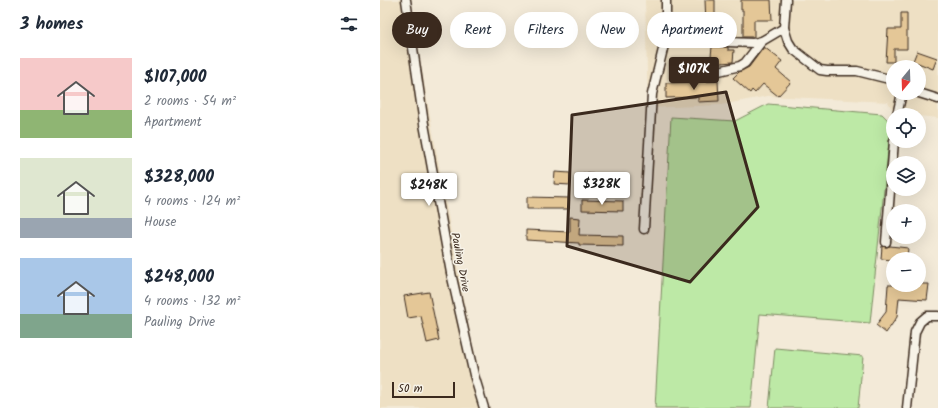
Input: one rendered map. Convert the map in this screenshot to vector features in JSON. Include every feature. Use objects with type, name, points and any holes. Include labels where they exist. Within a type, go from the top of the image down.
[{"type":"street","name":"Pauling Drive","points":[[406,0],[424,124],[451,273],[474,375],[484,408]]},
{"type":"street","points":[[644,229],[652,94],[666,37],[666,0]]},
{"type":"street","points":[[786,0],[784,28],[788,41],[793,49],[820,70],[857,71],[886,78]]},
{"type":"street","points":[[737,42],[753,43],[762,41],[784,28]]},
{"type":"street","points":[[694,77],[740,66],[745,63],[762,41]]},
{"type":"street","points":[[926,95],[938,99]]},
{"type":"street","points":[[889,204],[893,148]]},
{"type":"street","points":[[907,408],[915,332],[920,322],[927,316],[938,316]]},
{"type":"highlighted area","points":[[726,92],[758,207],[690,282],[567,246],[572,115]]},
{"type":"shaded area","points":[[380,0],[409,0],[411,12],[392,12],[392,48],[418,48],[483,408],[380,408]]},
{"type":"shaded area","points":[[645,0],[938,0],[938,118],[926,117],[926,108],[892,108],[888,102],[768,96],[721,105],[648,108]]},
{"type":"green space","points":[[768,104],[882,114],[886,118],[886,148],[888,148],[888,156],[886,156],[886,171],[870,323],[760,314],[751,408],[655,408],[671,117],[735,121]]},
{"type":"green space","points":[[775,348],[863,356],[858,408],[769,408]]},
{"type":"building","points":[[705,0],[715,0],[715,12],[705,12]]},
{"type":"building","points":[[741,0],[771,0],[772,20],[754,20],[754,37],[743,37],[743,10],[741,10]]},
{"type":"building","points":[[901,13],[907,13],[907,49],[894,49],[894,60],[886,60],[888,29],[901,29]]},
{"type":"building","points":[[764,47],[782,61],[776,69],[791,82],[778,96],[763,84],[755,93],[752,90],[750,93],[733,78],[739,72],[749,67]]},
{"type":"building","points":[[712,48],[728,48],[728,50],[734,50],[733,62],[721,63],[717,66],[710,65]]},
{"type":"building","points":[[917,51],[937,58],[933,69],[926,66],[926,60],[913,60]]},
{"type":"building","points":[[718,81],[719,101],[698,102],[698,97],[666,98],[666,83]]},
{"type":"building","points":[[555,172],[570,173],[570,185],[554,184]]},
{"type":"building","points":[[583,173],[609,176],[608,189],[582,186]]},
{"type":"building","points":[[527,197],[569,198],[569,209],[527,209]]},
{"type":"building","points":[[582,200],[623,201],[623,211],[582,210]]},
{"type":"building","points":[[570,217],[580,218],[579,235],[623,236],[623,246],[579,245],[579,243],[526,240],[526,230],[570,232]]},
{"type":"building","points":[[882,246],[908,248],[908,252],[886,252],[886,259],[881,259]]},
{"type":"building","points":[[926,284],[929,284],[927,300],[899,298],[897,317],[886,333],[876,325],[886,312],[887,292],[926,292]]},
{"type":"building","points":[[429,292],[439,340],[427,343],[421,316],[408,318],[404,296]]}]
